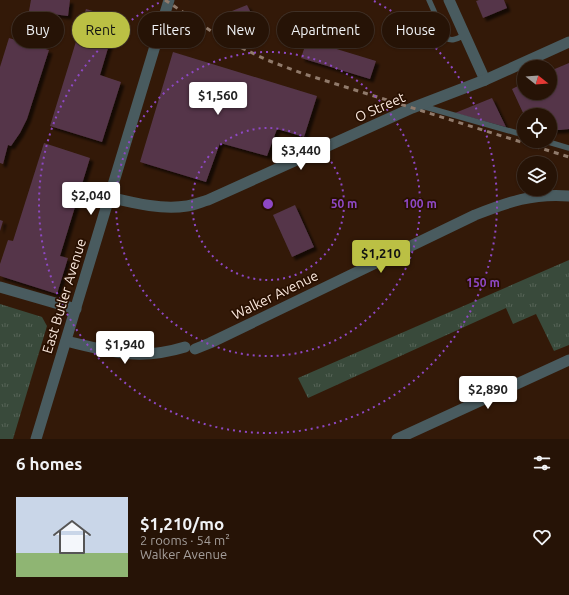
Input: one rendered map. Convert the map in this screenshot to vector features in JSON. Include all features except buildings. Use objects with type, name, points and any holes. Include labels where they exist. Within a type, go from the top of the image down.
[{"type":"street","name":"East Butler Avenue","points":[[36,439],[169,0]]},
{"type":"street","points":[[449,0],[486,80]]},
{"type":"street","name":"O Street","points":[[109,197],[144,205],[166,207],[187,206],[215,197],[420,105],[486,80],[569,42]]},
{"type":"street","name":"Walker Avenue","points":[[66,340],[100,349],[132,354],[161,353],[210,343],[475,215],[528,198],[545,195],[569,196]]},
{"type":"street","points":[[0,288],[76,309]]},
{"type":"street","points":[[397,439],[569,360]]},
{"type":"lane","points":[[428,0],[446,38],[454,40],[465,35]]},
{"type":"lane","points":[[420,105],[517,133]]},
{"type":"lane","points":[[557,144],[569,148]]},
{"type":"green space","points":[[569,260],[569,345],[554,351],[536,314],[513,324],[506,308],[308,398],[298,378]]},
{"type":"green space","points":[[0,304],[42,317],[47,326],[13,439],[0,439]]},
{"type":"railway","points":[[165,0],[223,39],[267,60],[304,74],[569,157]]}]
